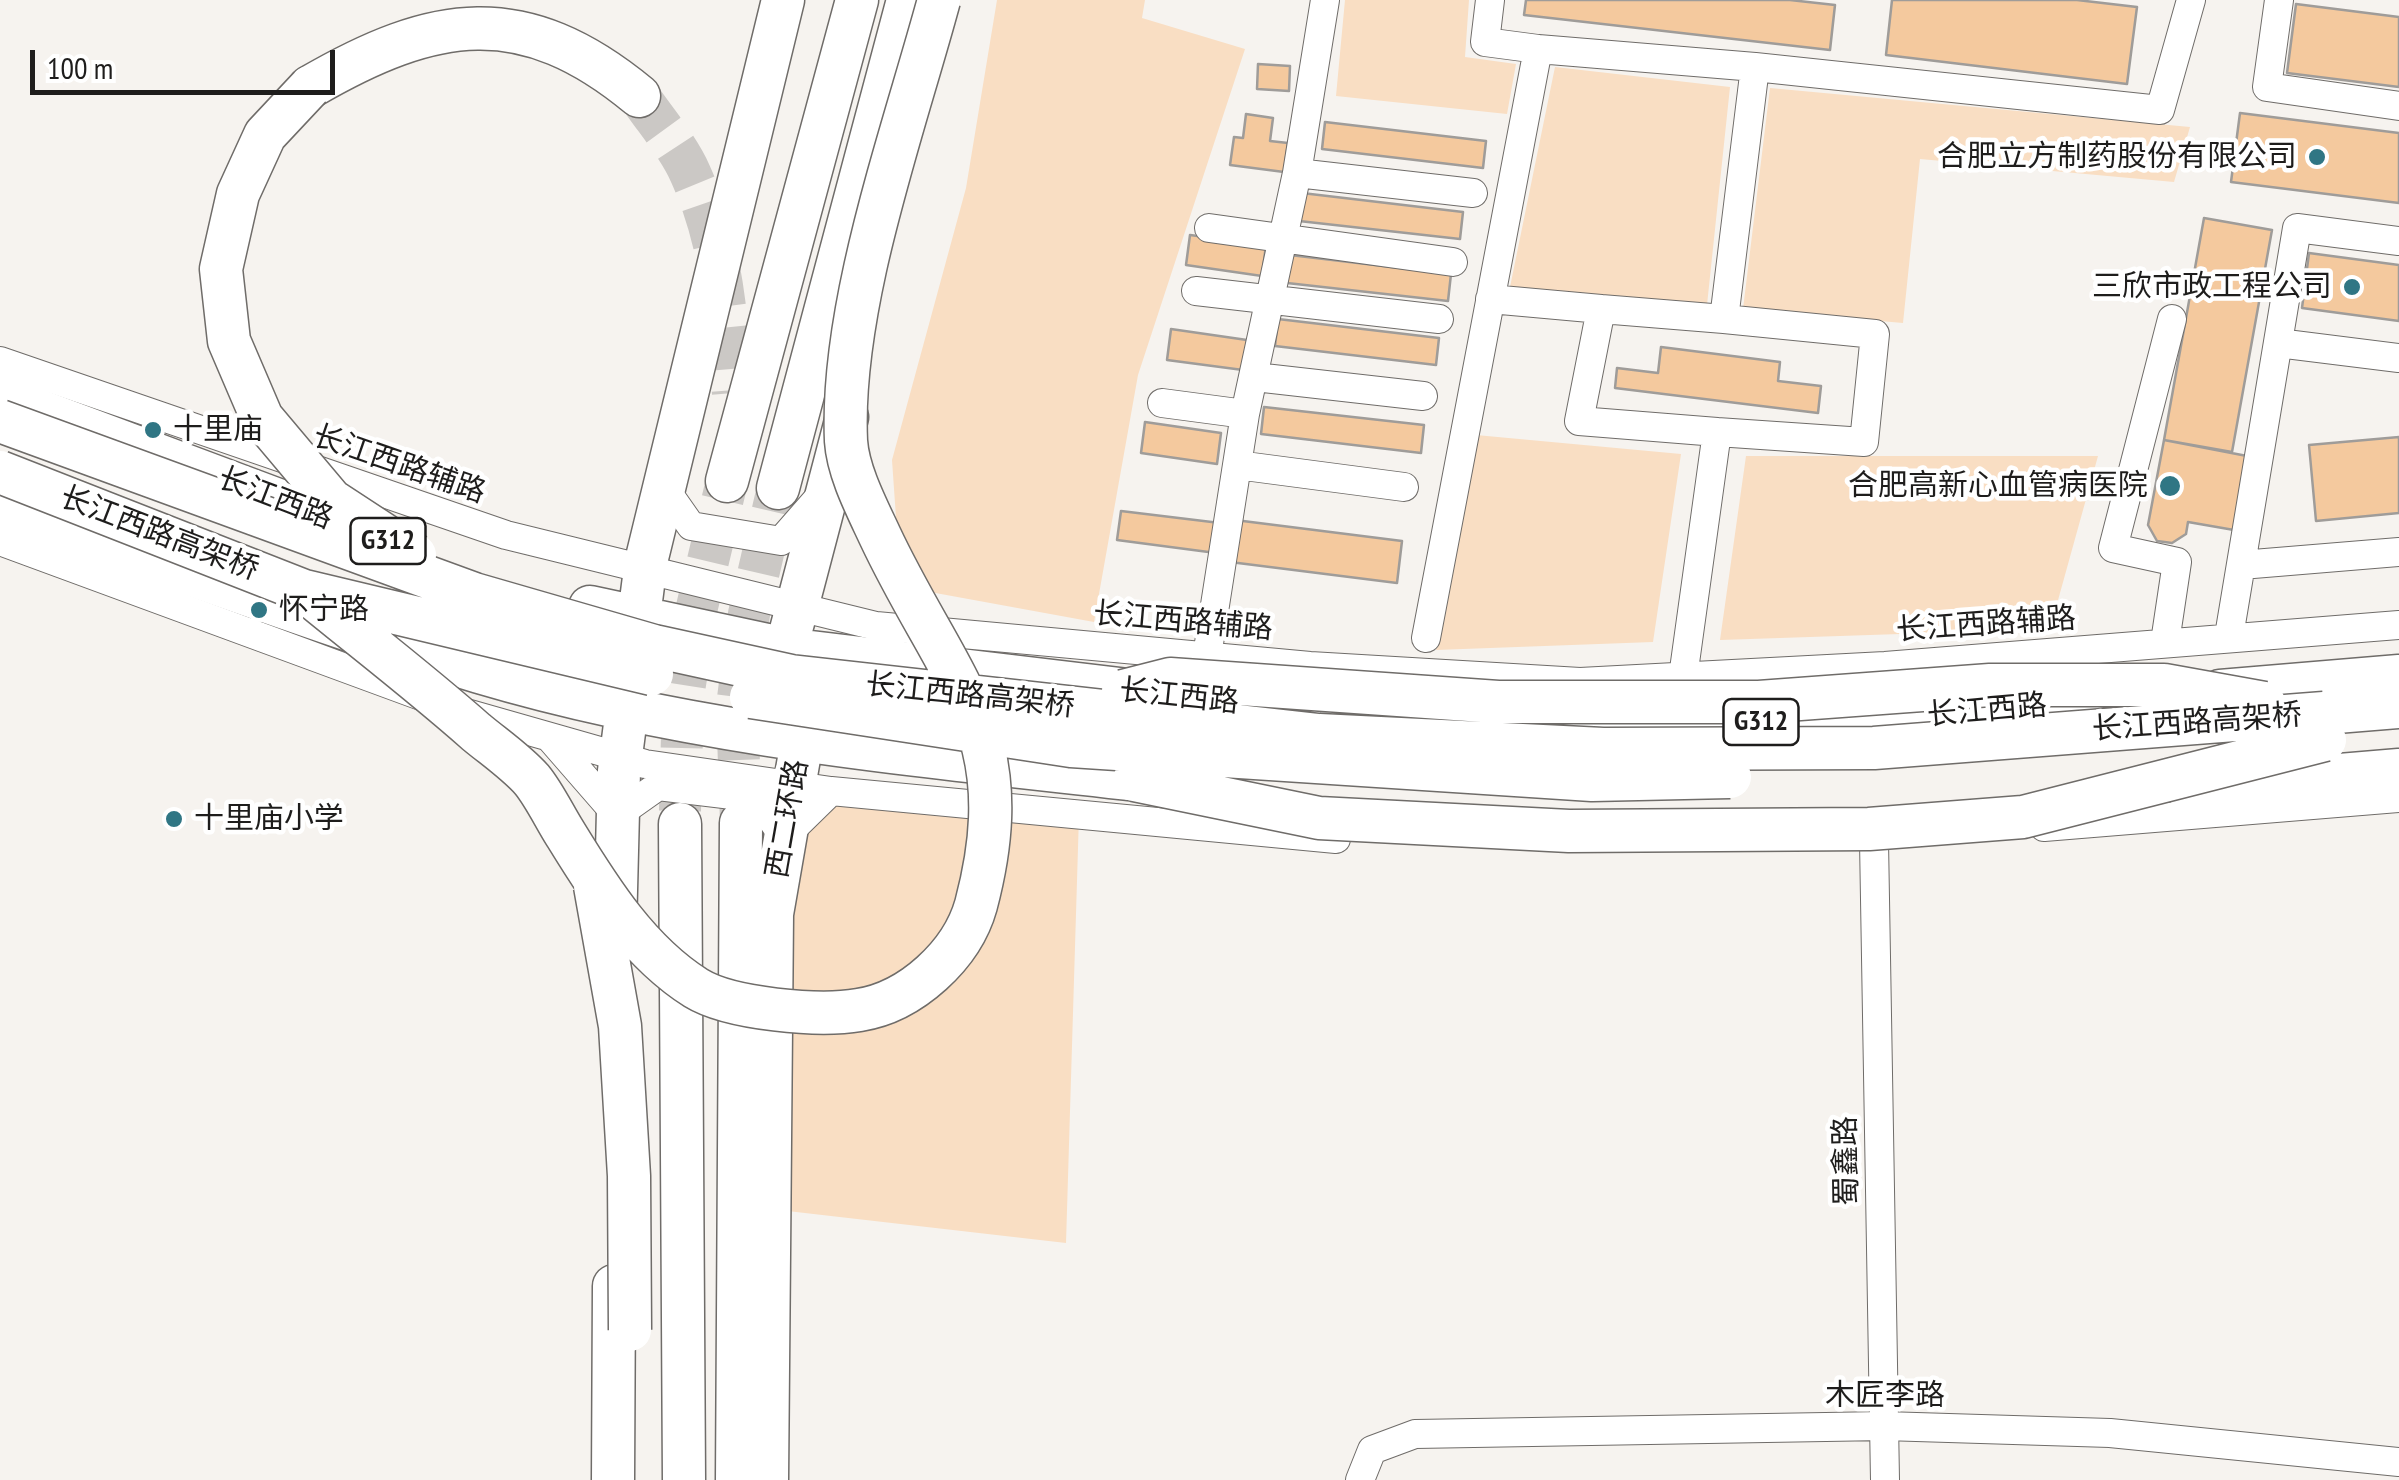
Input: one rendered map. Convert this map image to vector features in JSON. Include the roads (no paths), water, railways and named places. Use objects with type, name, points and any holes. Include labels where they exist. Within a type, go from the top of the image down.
[{"type":"highway","points":[[613,1480],[611,1058],[620,757],[644,572],[783,0]]},
{"type":"highway","points":[[732,393],[731,467],[857,0]]},
{"type":"highway","points":[[778,488],[908,0]]},
{"type":"highway","points":[[304,590],[532,781],[594,881],[656,960],[702,992],[788,1012],[864,1010],[933,976],[970,929],[987,863],[993,796],[981,727],[946,656],[910,601],[867,509],[846,448],[846,396],[864,280],[939,0]]},
{"type":"highway","name":"西二环路","points":[[768,1480],[772,914],[784,838],[811,788],[786,649],[954,0]]},
{"type":"highway","points":[[474,594],[331,500],[262,418],[228,341],[222,269],[238,194],[264,135],[310,87],[376,49],[461,24],[546,34],[603,64],[638,96]]},
{"type":"highway","name":"长江西路","points":[[0,396],[500,583],[636,620],[786,649],[1123,692],[1312,712],[1613,724],[1883,720],[2399,676]]},
{"type":"highway","name":"长江西路高架桥","points":[[0,421],[474,594],[654,646],[791,676],[1319,735],[1603,749],[1874,748],[2324,727],[2399,735]]},
{"type":"highway","name":"长江西路高架桥","points":[[0,472],[304,590],[788,705],[1089,748],[1592,780],[1882,774],[2324,727],[2399,707]]},
{"type":"highway","points":[[0,508],[480,672],[626,707],[802,741],[1307,800],[1596,814],[1877,813],[2399,770]]},
{"type":"highway","points":[[1123,692],[1170,679],[1498,702],[1759,702],[1990,685],[2164,685],[2324,727]]},
{"type":"highway","points":[[1134,780],[1319,818],[1570,831],[1869,829],[2022,817],[2324,727]]},
{"type":"highway","points":[[680,824],[684,1480]]},
{"type":"highway","name":"西二环路","points":[[737,1480],[742,824]]},
{"type":"highway","points":[[594,881],[620,1026],[629,1176],[636,1480]]},
{"type":"street","points":[[1207,656],[1245,414],[1283,241],[1325,0]]},
{"type":"street","points":[[1490,0],[1486,42],[2160,110],[2191,0]]},
{"type":"street","points":[[2279,0],[2267,88],[2399,106]]},
{"type":"street","points":[[1426,638],[1538,49]]},
{"type":"street","points":[[1724,319],[1755,67]]},
{"type":"street","points":[[1296,173],[1472,192]]},
{"type":"street","points":[[1209,228],[1453,262]]},
{"type":"street","points":[[2230,636],[2297,228],[2399,241]]},
{"type":"street","points":[[1196,291],[1439,319]]},
{"type":"street","points":[[1490,299],[1875,334],[1864,442],[1579,421],[1601,310]]},
{"type":"street","points":[[2165,642],[2178,562],[2113,548],[2172,319]]},
{"type":"street","points":[[2278,342],[2399,358]]},
{"type":"street","name":"长江西路辅路","points":[[0,361],[506,535],[876,626],[1207,656],[1580,682],[1904,664],[2399,625]]},
{"type":"street","points":[[1254,376],[1423,396]]},
{"type":"street","points":[[1162,403],[1245,414]]},
{"type":"street","points":[[1683,677],[1717,432]]},
{"type":"street","points":[[1237,465],[1404,487]]},
{"type":"street","points":[[663,486],[691,526],[781,541],[827,488]]},
{"type":"street","points":[[0,541],[453,708],[550,738],[620,757],[811,788],[1330,839],[1874,841],[2399,798]]},
{"type":"street","points":[[2241,565],[2399,552]]},
{"type":"street","points":[[550,738],[618,815],[658,786],[757,798],[784,838]]},
{"type":"street","name":"蜀鑫路","points":[[1874,841],[1885,1480]]},
{"type":"street","name":"木匠李路","points":[[1360,1480],[1372,1450],[1415,1434],[1884,1426],[2110,1433],[2399,1462]]},
{"type":"tunnel","points":[[639,96],[685,163],[701,200],[716,254],[733,393]]},
{"type":"tunnel","points":[[680,811],[683,697],[697,607],[727,481]]},
{"type":"tunnel","points":[[741,823],[737,706],[749,614],[778,488]]},
{"type":"place","name":"合肥立方制药股份有限公司","points":[[2317,157]]},
{"type":"place","name":"三欣市政工程公司","points":[[2352,287]]},
{"type":"place","name":"十里庙","points":[[153,430]]},
{"type":"place","name":"合肥高新心血管病医院","points":[[2170,486]]},
{"type":"place","name":"怀宁路","points":[[259,610]]},
{"type":"place","name":"十里庙小学","points":[[174,819]]}]
